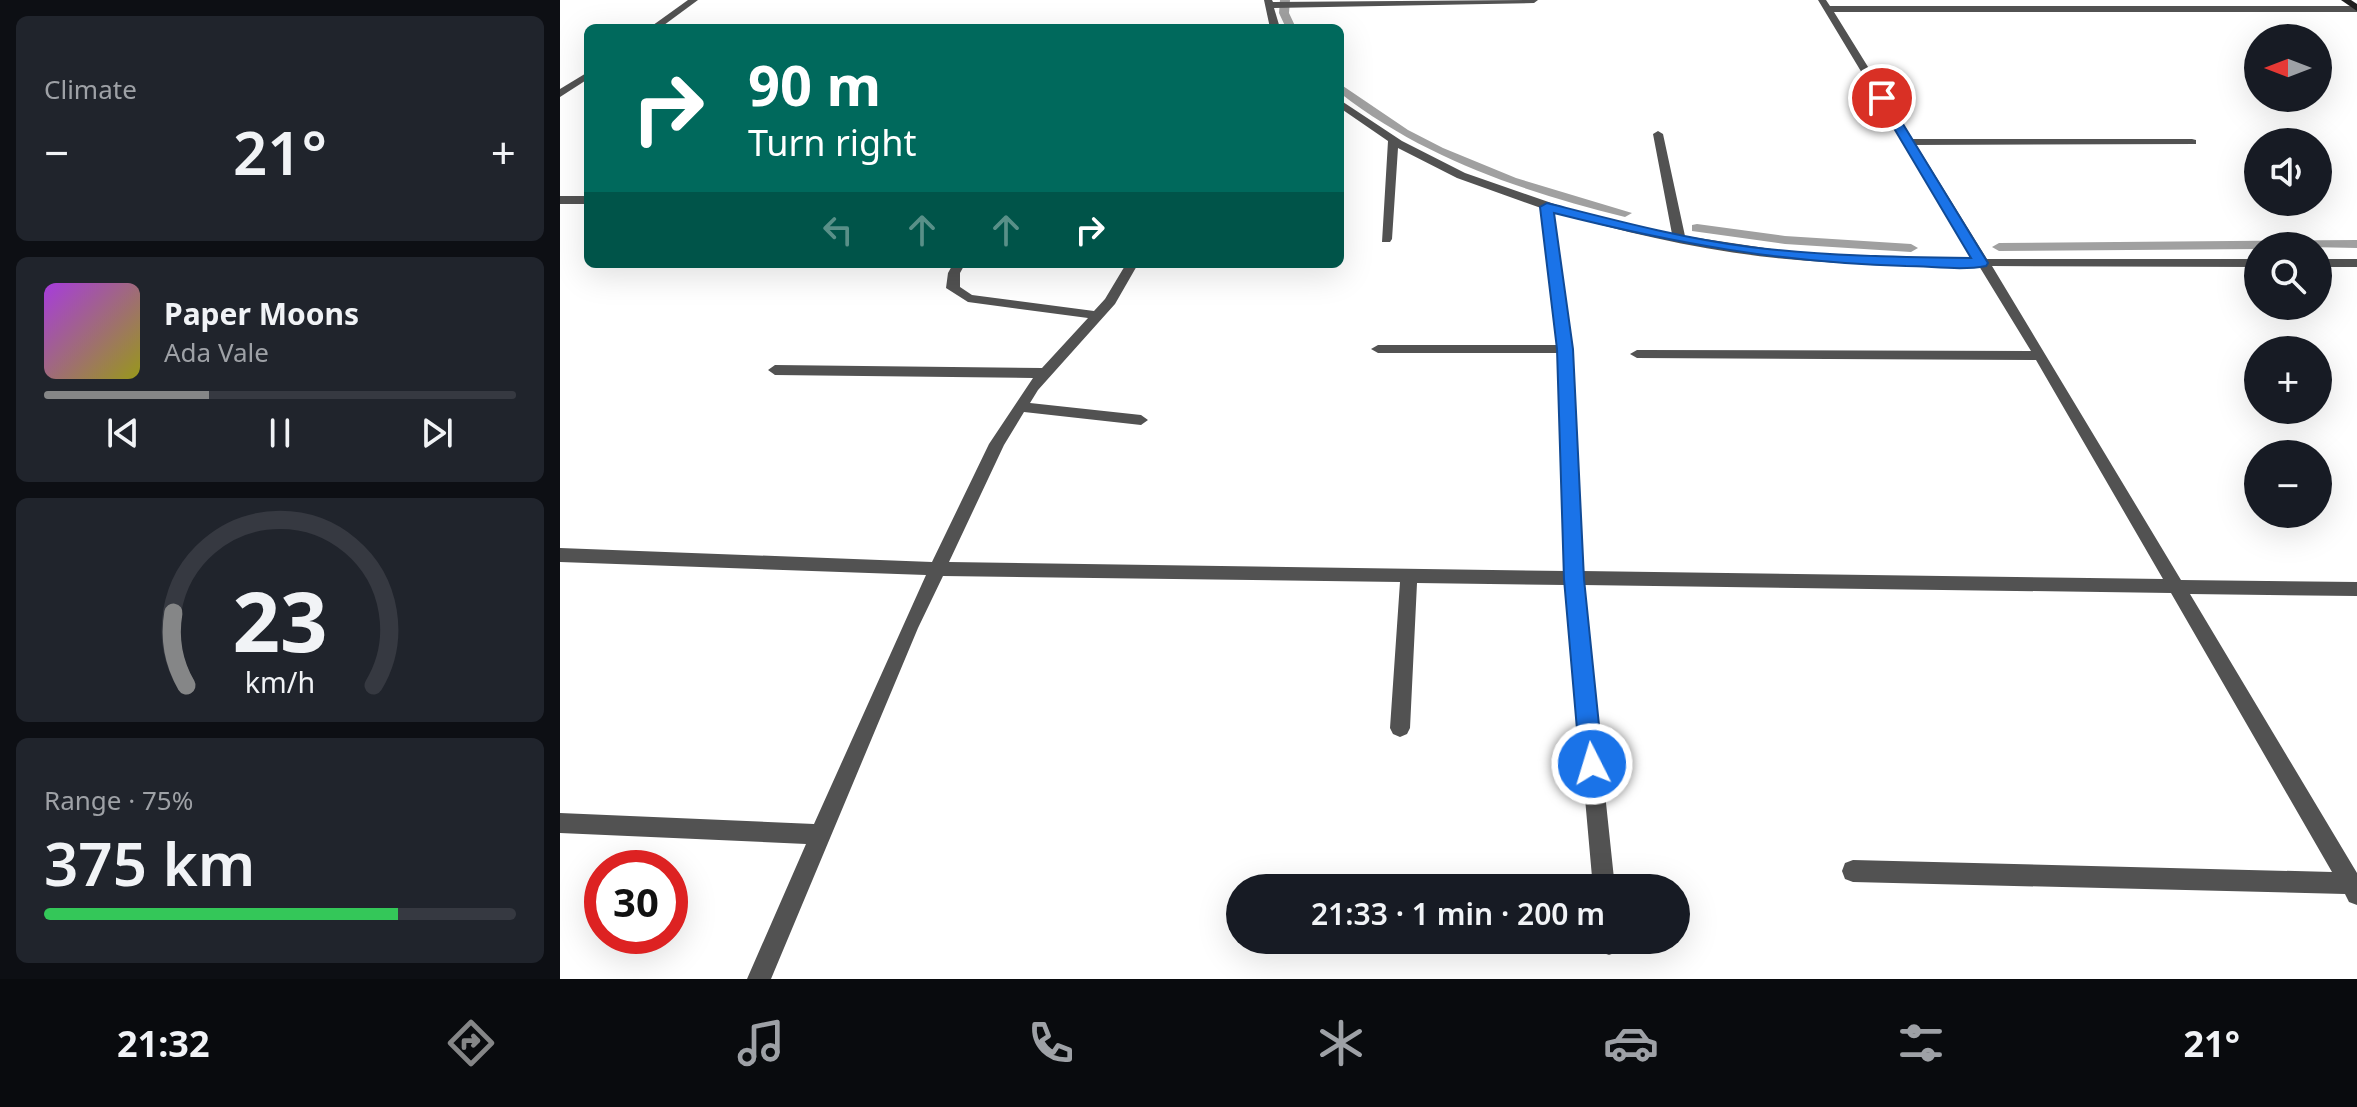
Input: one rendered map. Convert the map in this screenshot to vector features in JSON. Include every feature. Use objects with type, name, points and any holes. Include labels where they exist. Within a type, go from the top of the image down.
[{"type":"street","points":[[660,24],[694,0]]},
{"type":"street","points":[[1275,24],[1272,3],[1534,0]]},
{"type":"street","points":[[2345,0],[2357,8]]},
{"type":"street","points":[[1825,5],[2357,8]]},
{"type":"street","points":[[1825,5],[2040,356],[2354,888]]},
{"type":"street","points":[[560,78],[584,76]]},
{"type":"street","points":[[560,94],[584,77]]},
{"type":"street","points":[[1344,106],[1393,141],[1456,173],[1547,207],[1679,239],[1809,258],[1981,263],[2244,263]]},
{"type":"street","points":[[1658,134],[1679,239]]},
{"type":"street","points":[[1386,239],[1393,141]]},
{"type":"street","points":[[1908,142],[2192,142]]},
{"type":"street","points":[[560,200],[584,200]]},
{"type":"street","points":[[1547,207],[1565,349],[1574,579],[1603,874]]},
{"type":"street","points":[[2332,263],[2357,263]]},
{"type":"street","points":[[957,268],[953,288],[968,298],[1097,315]]},
{"type":"street","points":[[759,979],[937,569],[997,444],[1046,373],[1110,301],[1130,268]]},
{"type":"street","points":[[1378,349],[1565,349]]},
{"type":"street","points":[[1637,354],[2040,356]]},
{"type":"street","points":[[775,370],[1046,373]]},
{"type":"street","points":[[1021,407],[1141,420]]},
{"type":"street","points":[[560,555],[937,569],[2357,589]]},
{"type":"street","points":[[1400,728],[1409,577]]},
{"type":"street","points":[[560,823],[821,835]]},
{"type":"street","points":[[1853,871],[2354,888]]},
{"type":"waterway","points":[[1285,0],[1284,13],[1289,24]]},
{"type":"waterway","points":[[1344,90],[1404,132],[1475,167],[1549,193],[1625,213]]},
{"type":"waterway","points":[[1697,228],[1785,240],[1911,248]]},
{"type":"waterway","points":[[1999,247],[2357,244]]},
{"type":"route","points":[[1592,764],[1574,579],[1565,349],[1547,207],[1650,233],[1750,251],[1866,261],[1981,263],[1882,98]]}]
